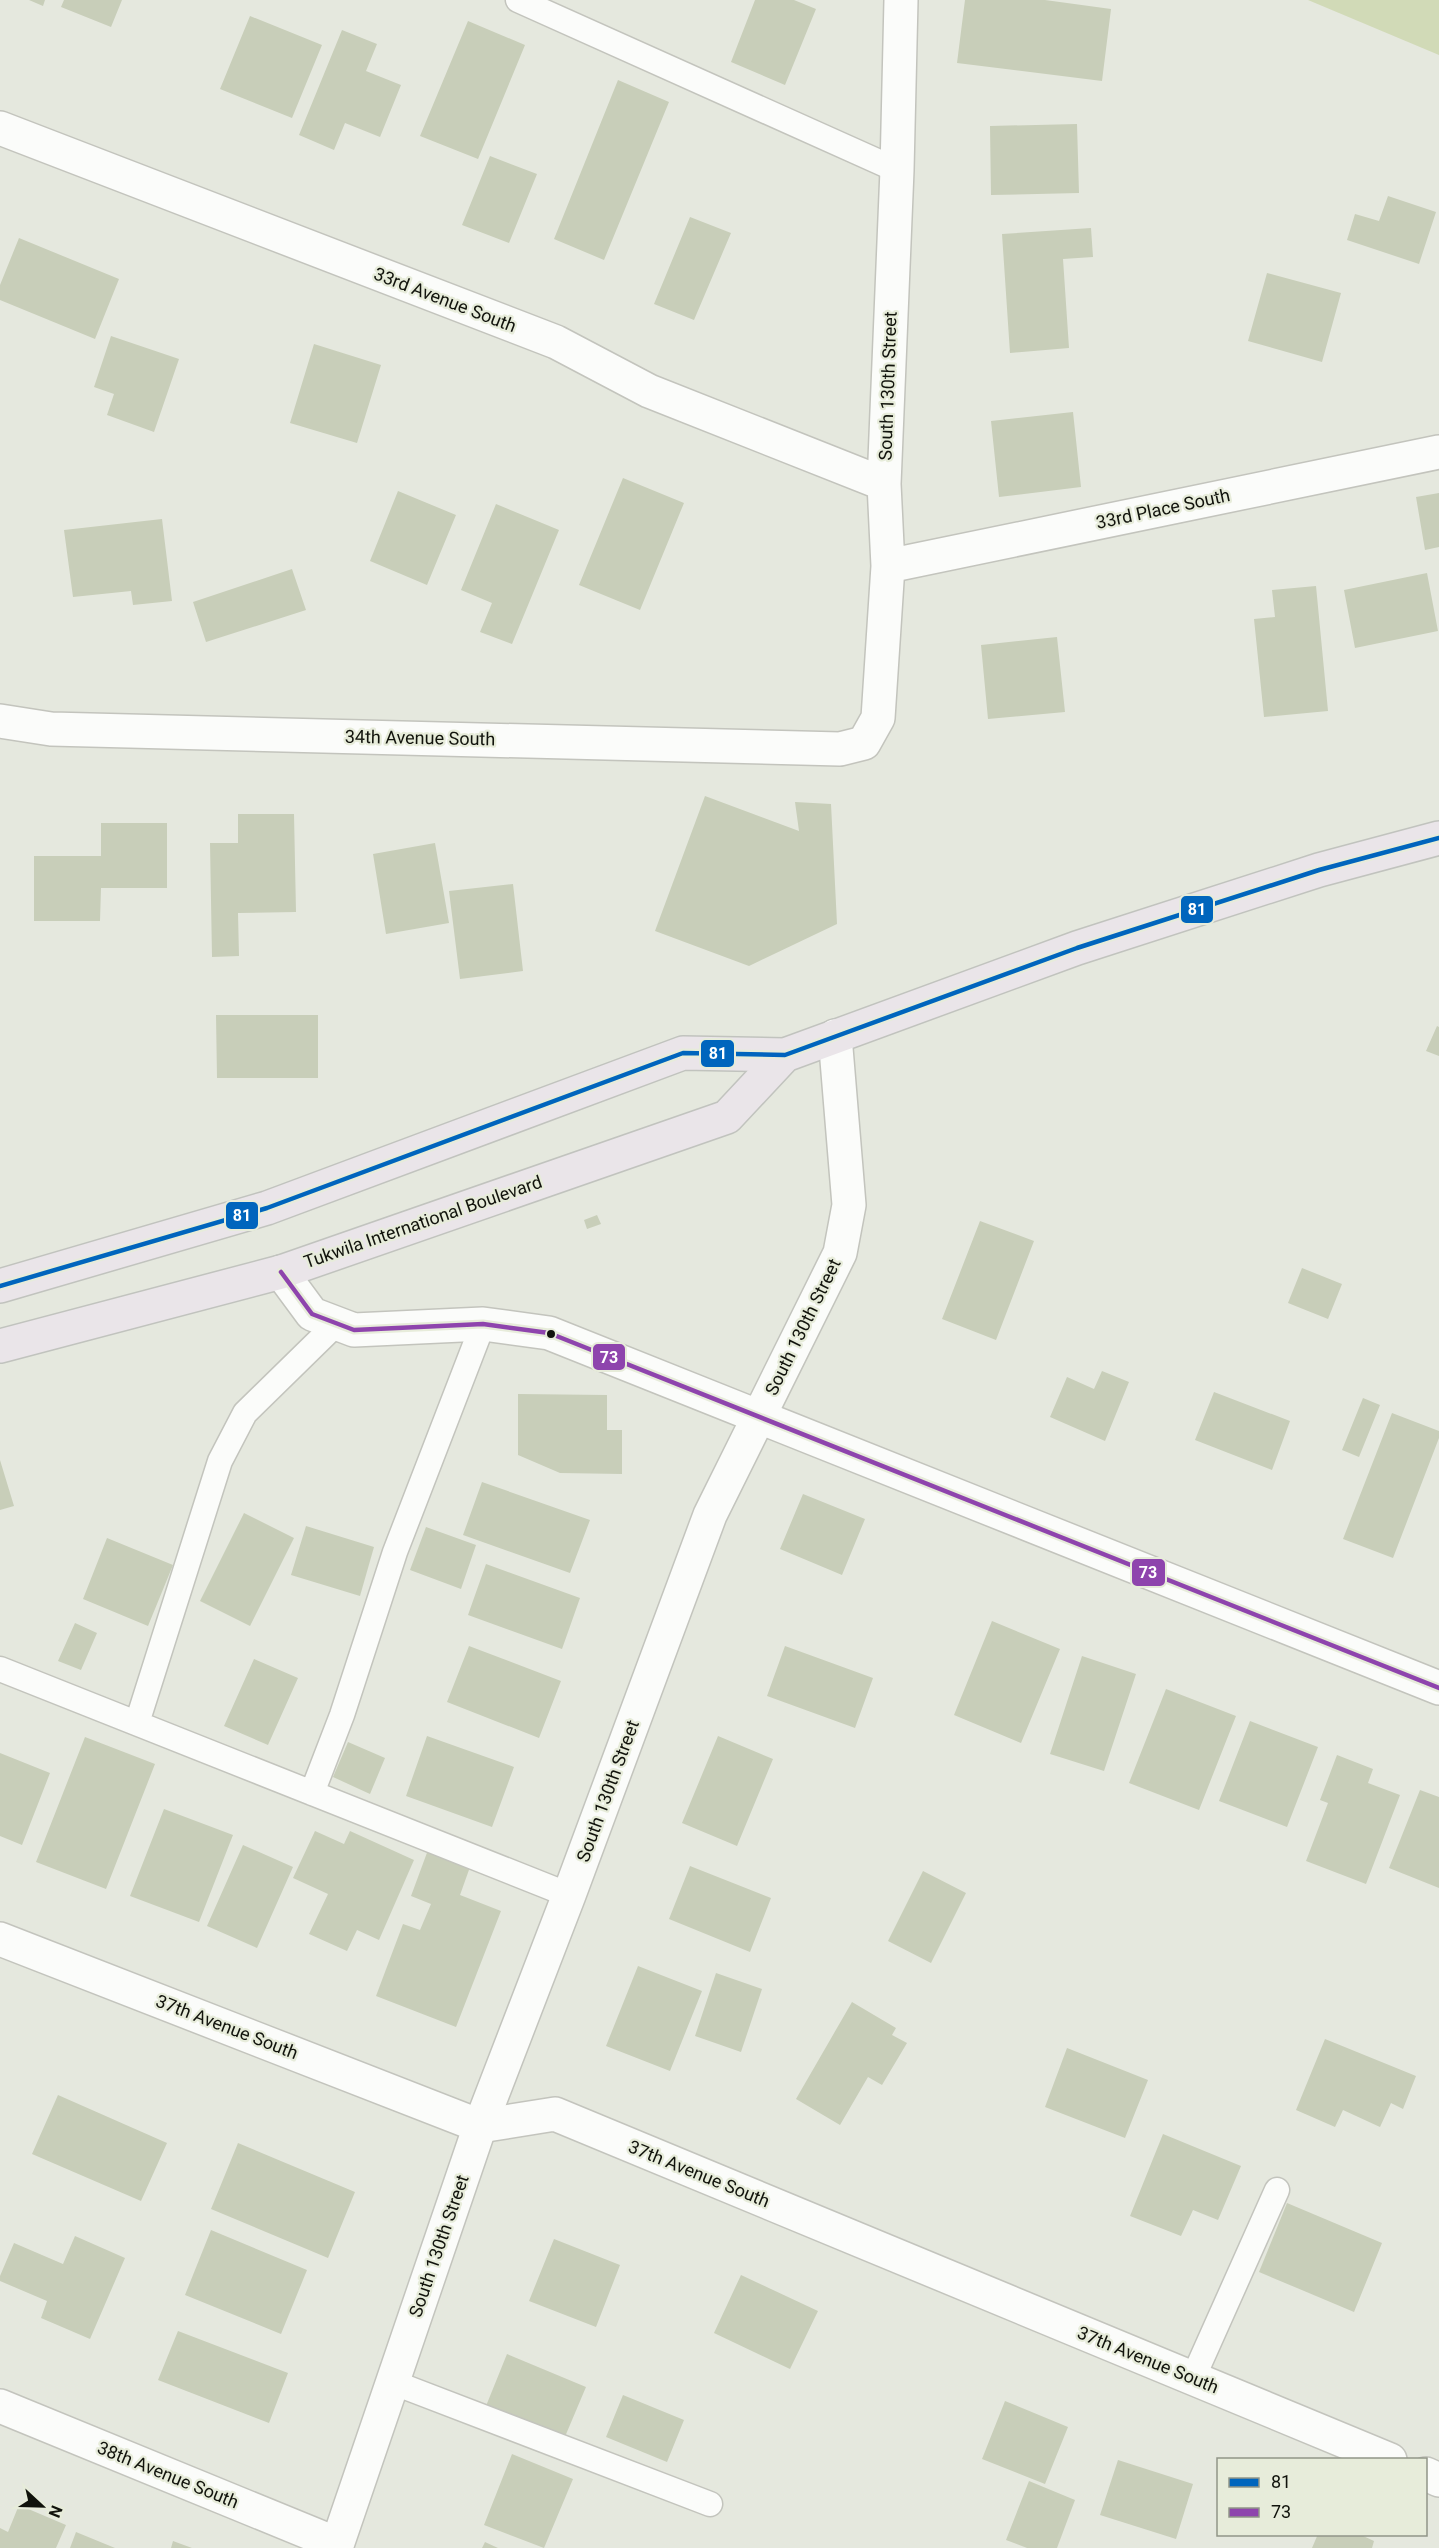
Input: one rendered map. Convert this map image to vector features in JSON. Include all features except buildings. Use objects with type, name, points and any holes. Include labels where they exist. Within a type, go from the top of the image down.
[{"type":"main road","name":"Tukwila International Boulevard","points":[[0,1286],[267,1208],[683,1053],[785,1055],[1088,945],[1319,870],[1439,838]]},
{"type":"main road","name":"Tukwila International Boulevard","points":[[0,1346],[281,1272],[727,1117],[785,1055]]},
{"type":"street","name":"South 130th Street","points":[[840,749],[864,743],[878,718],[888,566],[884,484],[897,170],[901,0]]},
{"type":"street","name":"33rd Avenue South","points":[[0,128],[556,342],[649,392],[884,484]]},
{"type":"street","name":"33rd Place South","points":[[888,566],[1439,452]]},
{"type":"street","name":"34th Avenue South","points":[[0,721],[51,729],[840,749]]},
{"type":"street","name":"South 130th Street","points":[[336,2546],[480,2126],[569,1895],[710,1515],[840,1252],[849,1205],[835,1036]]},
{"type":"street","points":[[281,1272],[312,1314],[354,1330],[483,1324],[549,1333],[759,1419],[1439,1688]]},
{"type":"street","name":"37th Avenue South","points":[[0,1939],[480,2126],[555,2114],[1385,2458]]},
{"type":"street","name":"38th Avenue South","points":[[0,2406],[336,2546]]},
{"type":"lane","points":[[518,0],[897,170]]},
{"type":"lane","points":[[137,1724],[220,1461],[245,1413],[337,1323]]},
{"type":"lane","points":[[312,1793],[342,1715],[395,1552],[483,1324]]},
{"type":"lane","points":[[0,1669],[569,1895]]},
{"type":"lane","points":[[1193,2378],[1277,2190]]},
{"type":"lane","points":[[392,2382],[710,2504]]},
{"type":"green space","points":[[1308,0],[1439,0],[1439,55]]},
{"type":"transit line","name":"81","points":[[0,1286],[267,1208],[683,1053],[785,1055],[1077,948],[1319,870],[1439,838]]},
{"type":"transit line","name":"73","points":[[281,1272],[312,1314],[354,1330],[483,1324],[549,1333],[1439,1688]]}]
